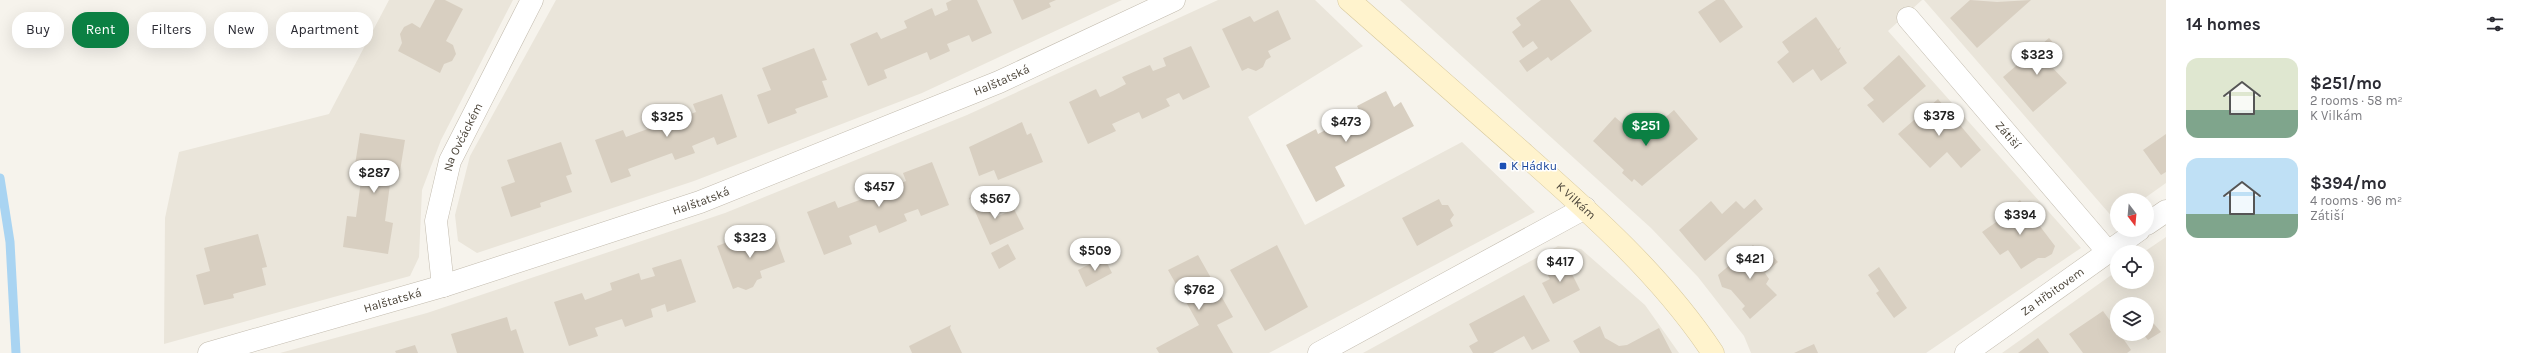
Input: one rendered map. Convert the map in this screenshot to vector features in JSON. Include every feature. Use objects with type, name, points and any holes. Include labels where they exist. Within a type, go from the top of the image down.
[{"type":"street","name":"Na Ovčáckém","points":[[443,286],[436,220],[450,161],[532,0]]},
{"type":"street","name":"Halštatská","points":[[209,353],[443,286],[700,202],[999,82],[1174,0]]},
{"type":"street","name":"K Vilkám","points":[[1349,0],[1585,208],[1655,277],[1689,317],[1713,353]]},
{"type":"street","name":"Zátiší","points":[[1908,18],[2108,252]]},
{"type":"street","points":[[1319,353],[1585,208]]},
{"type":"street","points":[[2154,219],[2166,211]]},
{"type":"street","name":"Za Hřbitovem","points":[[1966,353],[2129,237]]},
{"type":"shaded area","points":[[389,0],[513,0],[441,140],[422,190],[419,257],[410,276],[164,344],[165,218],[179,152],[329,114],[364,48],[373,48],[373,30]]},
{"type":"shaded area","points":[[556,0],[1122,0],[922,93],[694,181],[477,253],[458,241],[455,215],[470,156]]},
{"type":"shaded area","points":[[1218,0],[1315,0],[1363,46],[1248,117],[1305,225],[1462,142],[1535,212],[1269,353],[280,353],[427,313],[725,213],[967,115]]},
{"type":"shaded area","points":[[1400,0],[1922,0],[1888,31],[2081,248],[1926,353],[1751,353],[1744,336],[1698,277],[1651,228]]},
{"type":"shaded area","points":[[1924,0],[2166,0],[2166,183],[2152,193],[2110,193],[2110,214]]},
{"type":"shaded area","points":[[2166,237],[2166,353],[2002,353],[2110,276],[2110,289],[2154,289],[2154,245]]},
{"type":"shaded area","points":[[1558,246],[1581,249],[1645,305],[1679,353],[1363,353]]},
{"type":"building","points":[[435,0],[445,0],[463,9],[446,41],[453,45],[456,54],[452,61],[444,64],[440,73],[398,51],[402,43],[400,34],[404,27],[412,23],[420,28]]},
{"type":"building","points":[[952,0],[977,0],[992,33],[972,42],[969,35],[947,44],[950,51],[930,60],[927,52],[884,70],[887,78],[868,86],[850,44],[877,32],[881,39],[907,28],[904,21],[932,8],[935,16],[948,10],[946,3]]},
{"type":"building","points":[[1013,0],[1056,0],[1049,3],[1051,7],[1022,20]]},
{"type":"building","points":[[1541,0],[1570,0],[1592,31],[1551,61],[1548,57],[1527,72],[1519,61],[1538,48],[1533,41],[1523,48],[1512,32],[1521,25],[1516,18]]},
{"type":"building","points":[[1716,0],[1724,0],[1743,27],[1720,43],[1698,12]]},
{"type":"building","points":[[1970,0],[1997,2],[2031,0],[1977,48],[1950,18]]},
{"type":"building","points":[[1278,10],[1291,39],[1268,51],[1271,57],[1266,60],[1263,67],[1256,71],[1248,68],[1242,71],[1222,29],[1250,16],[1254,22]]},
{"type":"building","points":[[1816,17],[1838,49],[1841,47],[1839,51],[1847,63],[1821,81],[1813,69],[1793,83],[1777,62],[1789,52],[1782,42]]},
{"type":"building","points":[[2049,38],[2063,54],[2049,64],[2067,83],[2033,112],[2003,77]]},
{"type":"building","points":[[1191,46],[1210,87],[1183,100],[1179,93],[1166,99],[1170,106],[1142,119],[1139,112],[1112,124],[1116,131],[1088,144],[1069,102],[1096,89],[1100,97],[1126,84],[1122,77],[1150,65],[1153,71],[1166,66],[1163,58]]},
{"type":"building","points":[[814,48],[827,80],[822,81],[828,97],[795,109],[797,113],[768,124],[757,95],[771,90],[762,68]]},
{"type":"building","points":[[1899,55],[1926,86],[1883,123],[1867,105],[1874,100],[1863,88]]},
{"type":"building","points":[[1386,91],[1394,107],[1401,102],[1414,126],[1335,167],[1345,186],[1316,202],[1286,145],[1316,129],[1318,134],[1360,112],[1357,106]]},
{"type":"building","points":[[722,94],[737,137],[717,145],[714,137],[692,146],[695,153],[675,160],[672,153],[628,169],[631,176],[611,183],[595,140],[623,130],[626,137],[653,127],[651,120],[679,109],[682,117],[696,112],[693,104]]},
{"type":"building","points":[[1938,99],[1981,150],[1961,168],[1947,152],[1930,168],[1898,134]]},
{"type":"building","points":[[1674,110],[1698,139],[1642,186],[1634,179],[1632,182],[1622,173],[1624,170],[1593,141],[1615,117],[1640,139]]},
{"type":"building","points":[[1022,122],[1027,135],[1031,133],[1043,162],[998,180],[994,170],[979,176],[969,147]]},
{"type":"building","points":[[360,133],[405,140],[400,171],[392,170],[385,221],[393,223],[388,254],[343,247],[347,216],[356,217],[363,166],[355,165]]},
{"type":"building","points":[[2166,134],[2166,172],[2161,175],[2143,150]]},
{"type":"building","points":[[561,142],[572,174],[566,176],[572,192],[540,203],[541,207],[511,217],[501,187],[515,182],[507,160]]},
{"type":"building","points":[[932,162],[949,205],[921,216],[918,209],[904,214],[907,221],[879,233],[876,225],[849,236],[852,244],[824,255],[807,212],[835,201],[838,208],[865,198],[862,190],[890,178],[893,186],[906,181],[903,173]]},
{"type":"building","points":[[983,192],[994,218],[1014,209],[1024,229],[990,245],[969,198]]},
{"type":"building","points":[[1439,199],[1442,205],[1448,205],[1454,215],[1450,220],[1453,226],[1417,246],[1402,218]]},
{"type":"building","points":[[1755,199],[1763,209],[1705,261],[1679,230],[1711,201],[1722,214],[1736,201],[1744,209]]},
{"type":"building","points":[[2020,200],[2055,246],[2052,254],[2045,258],[2038,258],[2021,269],[2008,250],[2000,255],[1982,232],[2002,218],[1999,215]]},
{"type":"building","points":[[774,232],[785,262],[760,271],[762,278],[757,280],[753,287],[746,290],[738,287],[733,289],[717,246],[746,235],[749,241]]},
{"type":"building","points":[[258,234],[267,267],[262,268],[266,285],[233,294],[234,298],[204,305],[196,275],[210,271],[204,248]]},
{"type":"building","points":[[1008,244],[1016,259],[999,269],[991,253]]},
{"type":"building","points":[[1277,245],[1308,307],[1265,331],[1230,270]]},
{"type":"building","points":[[1753,245],[1763,256],[1768,251],[1778,262],[1765,273],[1769,279],[1766,284],[1777,295],[1750,319],[1742,309],[1745,306],[1731,290],[1722,287],[1718,275]]},
{"type":"building","points":[[1198,255],[1233,317],[1217,325],[1233,353],[1159,353],[1156,348],[1199,325],[1168,270]]},
{"type":"building","points":[[1104,257],[1112,273],[1086,287],[1078,270]]},
{"type":"building","points":[[681,259],[696,302],[667,312],[665,304],[651,309],[653,317],[625,327],[622,319],[595,328],[598,336],[569,346],[554,302],[582,293],[585,300],[612,290],[610,283],[639,273],[641,280],[655,276],[652,268]]},
{"type":"building","points":[[1566,262],[1580,290],[1553,304],[1542,283],[1550,279],[1546,272]]},
{"type":"building","points":[[1879,267],[1907,308],[1894,318],[1876,293],[1879,291],[1868,275]]},
{"type":"building","points":[[1524,295],[1550,341],[1532,350],[1524,336],[1493,353],[1473,353],[1469,346],[1478,341],[1469,324]]},
{"type":"building","points":[[2103,311],[2110,320],[2110,341],[2125,341],[2131,350],[2127,353],[2083,353],[2069,334]]},
{"type":"building","points":[[507,317],[511,331],[516,329],[524,353],[457,353],[451,334]]},
{"type":"building","points":[[2154,324],[2161,332],[2154,336]]},
{"type":"building","points":[[951,325],[950,328],[962,353],[912,353],[909,346]]},
{"type":"building","points":[[1600,326],[1605,338],[1619,346],[1627,345],[1659,328],[1672,353],[1580,353],[1573,341]]},
{"type":"building","points":[[2038,338],[2049,353],[2018,353]]},
{"type":"building","points":[[1814,344],[1818,353],[1794,353]]},
{"type":"building","points":[[415,345],[418,353],[396,353],[395,351]]},
{"type":"waterway","points":[[0,178],[10,242],[16,353]]},
{"type":"place","name":"K Hádku","points":[[1503,166]]}]
